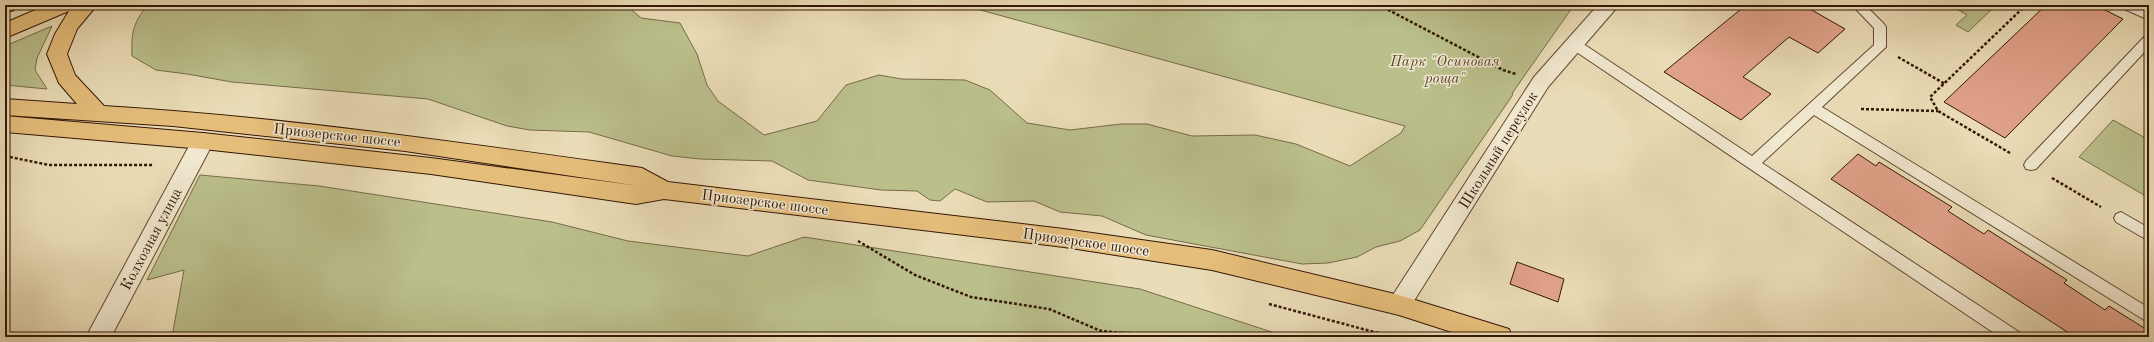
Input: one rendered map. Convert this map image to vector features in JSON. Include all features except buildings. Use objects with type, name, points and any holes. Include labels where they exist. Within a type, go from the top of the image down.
[{"type":"main road","points":[[5,31],[65,5]]},
{"type":"main road","points":[[87,5],[78,12],[63,36],[57,54],[66,78],[98,113]]},
{"type":"main road","name":"Приозерское шоссе","points":[[7,120],[98,113],[173,118],[438,146],[642,177],[664,190]]},
{"type":"main road","name":"Приозерское шоссе","points":[[7,120],[431,166],[636,195],[664,190],[1064,238],[1212,260],[1399,305],[1500,337]]},
{"type":"street","name":"Школьный переулок","points":[[1399,305],[1541,82],[1609,5]]},
{"type":"street","name":"Колхозная улица","points":[[98,337],[203,141]]},
{"type":"lane","points":[[1753,163],[1880,47],[1880,27],[1858,5]]},
{"type":"lane","points":[[2126,5],[2149,16]]},
{"type":"lane","points":[[2031,165],[2149,39]]},
{"type":"lane","points":[[1574,44],[2013,337]]},
{"type":"lane","points":[[1813,108],[2149,316]]},
{"type":"lane","points":[[2121,218],[2149,235]]},
{"type":"path","points":[[1379,5],[1503,70],[1541,82]]},
{"type":"path","points":[[1938,111],[1930,97],[2026,5]]},
{"type":"path","points":[[1880,47],[1945,84]]},
{"type":"path","points":[[1860,109],[1938,111],[2121,218]]},
{"type":"path","points":[[855,240],[915,276],[971,297],[1049,309],[1101,331],[1122,333],[1189,334],[1222,337]]},
{"type":"path","points":[[1119,337],[1122,333]]},
{"type":"green space","name":"Парк \"Осиновая роща\"","points":[[148,5],[626,5],[641,18],[680,23],[697,54],[707,85],[718,101],[764,135],[817,121],[846,85],[879,75],[902,79],[965,80],[990,90],[1027,123],[1070,130],[1121,124],[1147,124],[1192,136],[1255,135],[1296,144],[1350,166],[1401,133],[1405,126],[962,5],[1574,5],[1420,230],[1400,241],[1376,247],[1357,257],[1328,263],[1302,264],[1146,235],[1102,216],[1060,212],[1034,201],[987,202],[955,189],[940,201],[930,200],[917,191],[881,190],[808,180],[772,161],[700,159],[672,156],[589,132],[530,130],[507,126],[428,99],[232,82],[156,70],[132,56],[134,29],[139,17]]},
{"type":"green space","points":[[1957,5],[1984,5],[1992,9],[1968,32],[1956,25],[1967,15],[1955,8]]},
{"type":"green space","points":[[52,26],[37,58],[35,70],[47,89],[5,85],[5,46]]},
{"type":"green space","points":[[2113,120],[2149,140],[2149,198],[2079,157]]},
{"type":"green space","points":[[200,175],[319,186],[552,222],[628,241],[748,256],[804,237],[1140,289],[1287,337],[172,337],[184,270],[147,280]]}]
